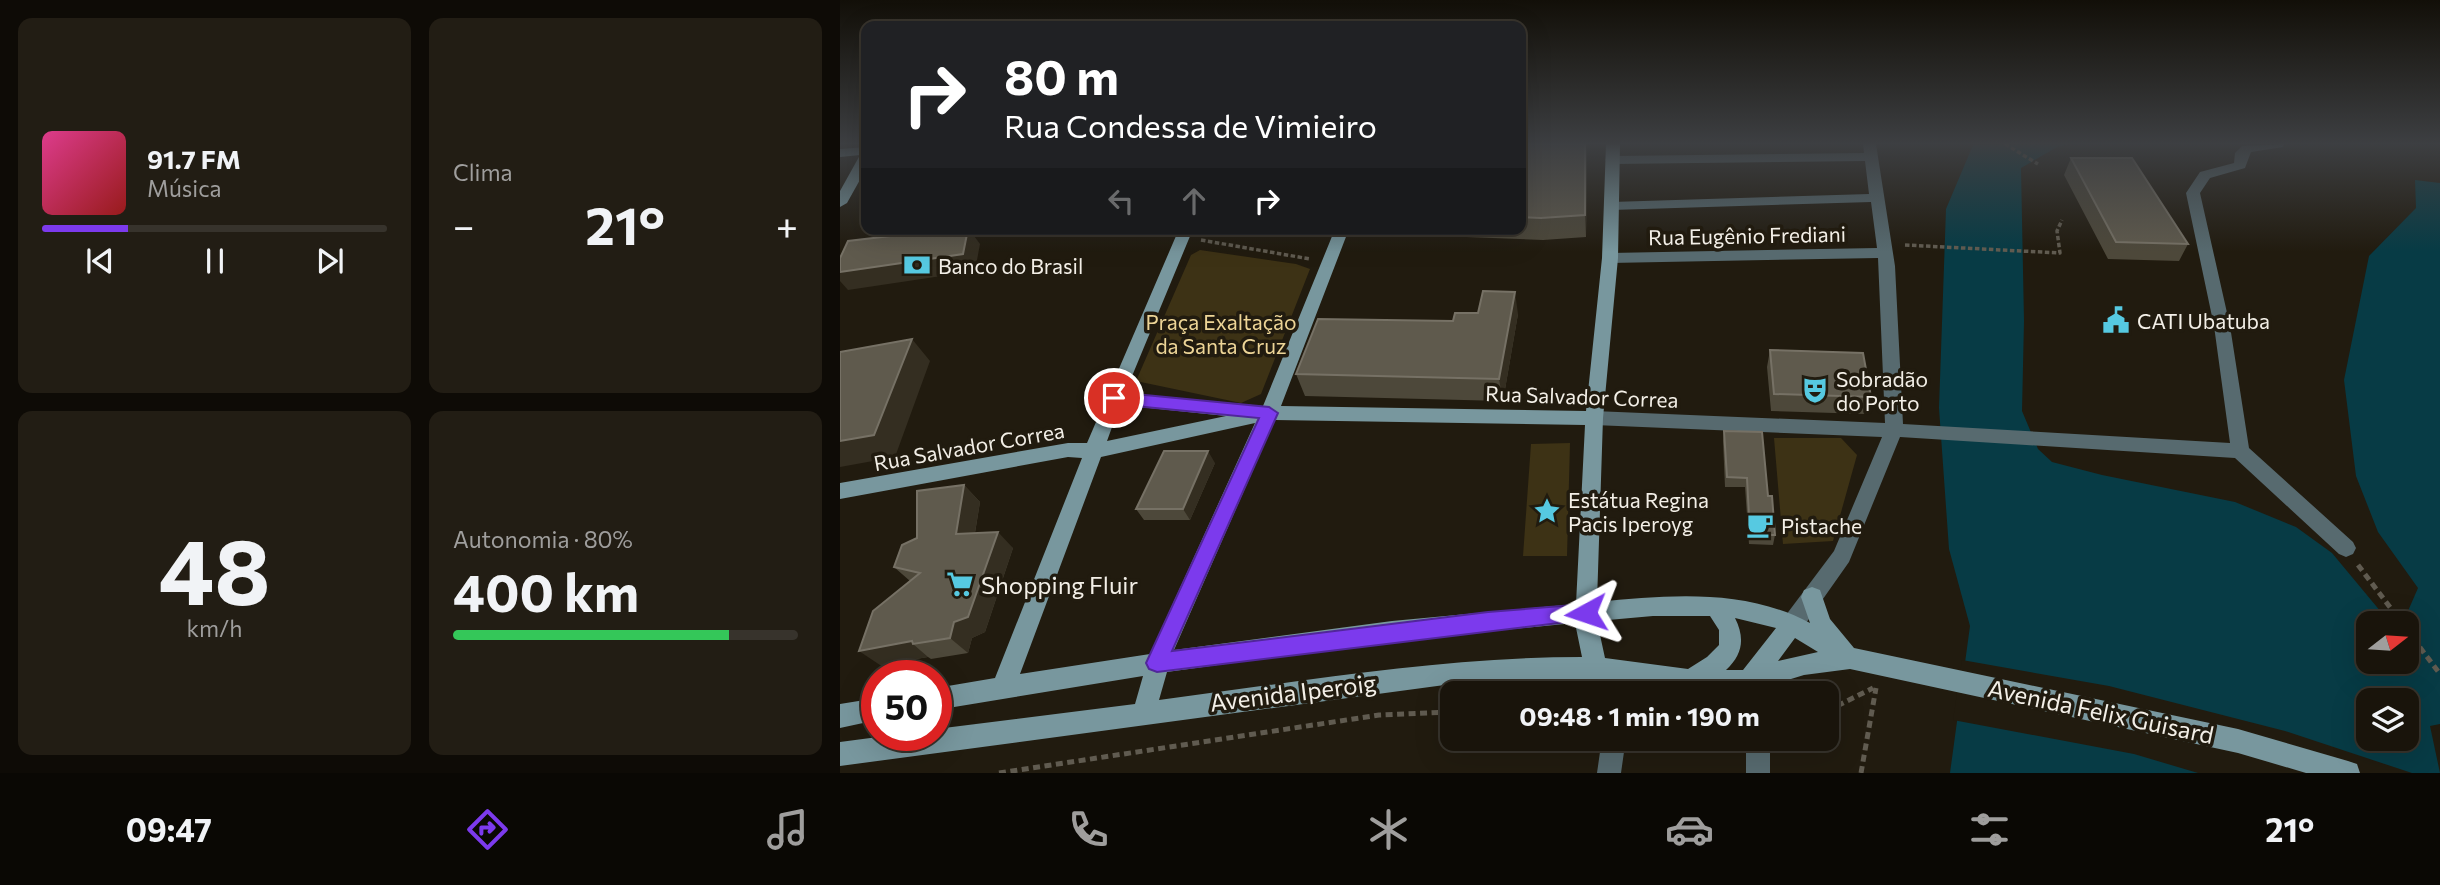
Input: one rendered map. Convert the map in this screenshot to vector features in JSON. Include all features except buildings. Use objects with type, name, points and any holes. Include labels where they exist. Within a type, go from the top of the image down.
[{"type":"main road","points":[[840,203],[852,180]]},
{"type":"main road","points":[[1596,668],[1589,650],[1586,613],[1594,418],[1610,258],[1611,180]]},
{"type":"main road","points":[[1003,688],[1096,451],[1114,398],[1183,235]]},
{"type":"main road","points":[[1144,711],[1157,663],[1269,413],[1339,235]]},
{"type":"main road","name":"Rua Salvador Correa","points":[[1114,398],[1269,413],[1594,418]]},
{"type":"main road","name":"Rua Salvador Correa","points":[[840,491],[1068,450],[1096,451],[1269,413]]},
{"type":"main road","points":[[1812,597],[1825,630],[1850,658]]},
{"type":"main road","points":[[1689,680],[1726,657],[1731,646],[1728,621],[1715,606]]},
{"type":"main road","points":[[952,696],[1157,663],[1488,621],[1715,606],[1763,614],[1791,626],[1749,681]]},
{"type":"main road","name":"Avenida Felix Guisard","points":[[1791,626],[1850,658],[1889,672],[2238,741],[2348,773]]},
{"type":"main road","name":"Avenida Felix Guisard","points":[[1749,681],[1804,664],[1850,658]]},
{"type":"main road","name":"Avenida Iperoig","points":[[840,754],[1144,711],[1452,673],[1521,668],[1596,668],[1689,680],[1749,681]]},
{"type":"main road","points":[[840,716],[861,712]]},
{"type":"street","points":[[1791,626],[1842,556],[1902,430],[1887,266],[1874,180]]},
{"type":"street","points":[[2202,180],[2193,193],[2222,326],[2241,451],[2346,548]]},
{"type":"street","points":[[1611,206],[1877,198]]},
{"type":"street","name":"Rua Eugênio Frediani","points":[[1610,258],[1884,249]]},
{"type":"street","name":"Rua Salvador Correa","points":[[1594,418],[1902,430],[2241,451]]},
{"type":"street","points":[[1609,773],[1612,751]]},
{"type":"street","points":[[1758,751],[1758,773]]},
{"type":"path","points":[[1884,249],[1933,246],[2060,253],[2057,231],[2062,220]]},
{"type":"path","points":[[1194,235],[1328,262]]},
{"type":"path","points":[[2346,548],[2393,611]]},
{"type":"path","points":[[2419,646],[2440,674]]},
{"type":"path","points":[[1839,705],[1877,686],[1889,672]]},
{"type":"path","points":[[1861,773],[1877,686],[1889,672]]},
{"type":"path","points":[[999,773],[1379,715],[1440,712]]},
{"type":"green space","name":"Praça Exaltação da Santa Cruz","points":[[1200,250],[1296,264],[1310,269],[1261,394],[1241,403],[1136,381],[1191,255]]},
{"type":"green space","points":[[1774,438],[1841,438],[1857,455],[1833,541],[1783,544]]},
{"type":"green space","points":[[1570,443],[1567,556],[1523,556],[1531,444]]},
{"type":"water","points":[[1958,180],[2021,180],[2024,321],[2022,411],[2038,449],[2052,462],[2235,502],[2296,527],[2332,553],[2380,611],[2356,611],[2356,674],[2419,674],[2419,611],[2408,611],[2418,588],[2378,532],[2356,476],[2344,380],[2369,256],[2416,208],[2415,180],[2440,183],[2440,724],[2430,726],[2440,773],[1950,773],[1970,626],[1949,549],[1939,408],[1946,209]]},
{"type":"pier","points":[[1962,660],[2109,686],[2285,731],[2412,773],[2198,773],[2134,754],[1953,720]]},
{"type":"place","name":"Banco do Brasil","points":[[917,265]]},
{"type":"place","name":"CATI Ubatuba","points":[[2116,320]]},
{"type":"place","name":"Sobradão do Porto","points":[[1815,390]]},
{"type":"place","name":"Estátua Regina Pacis Iperoyg","points":[[1547,511]]},
{"type":"place","name":"Pistache","points":[[1760,525]]},
{"type":"place","name":"Shopping Fluir","points":[[960,584]]},
{"type":"route","points":[[1114,398],[1269,413],[1157,663],[1488,621],[1586,613]]}]
